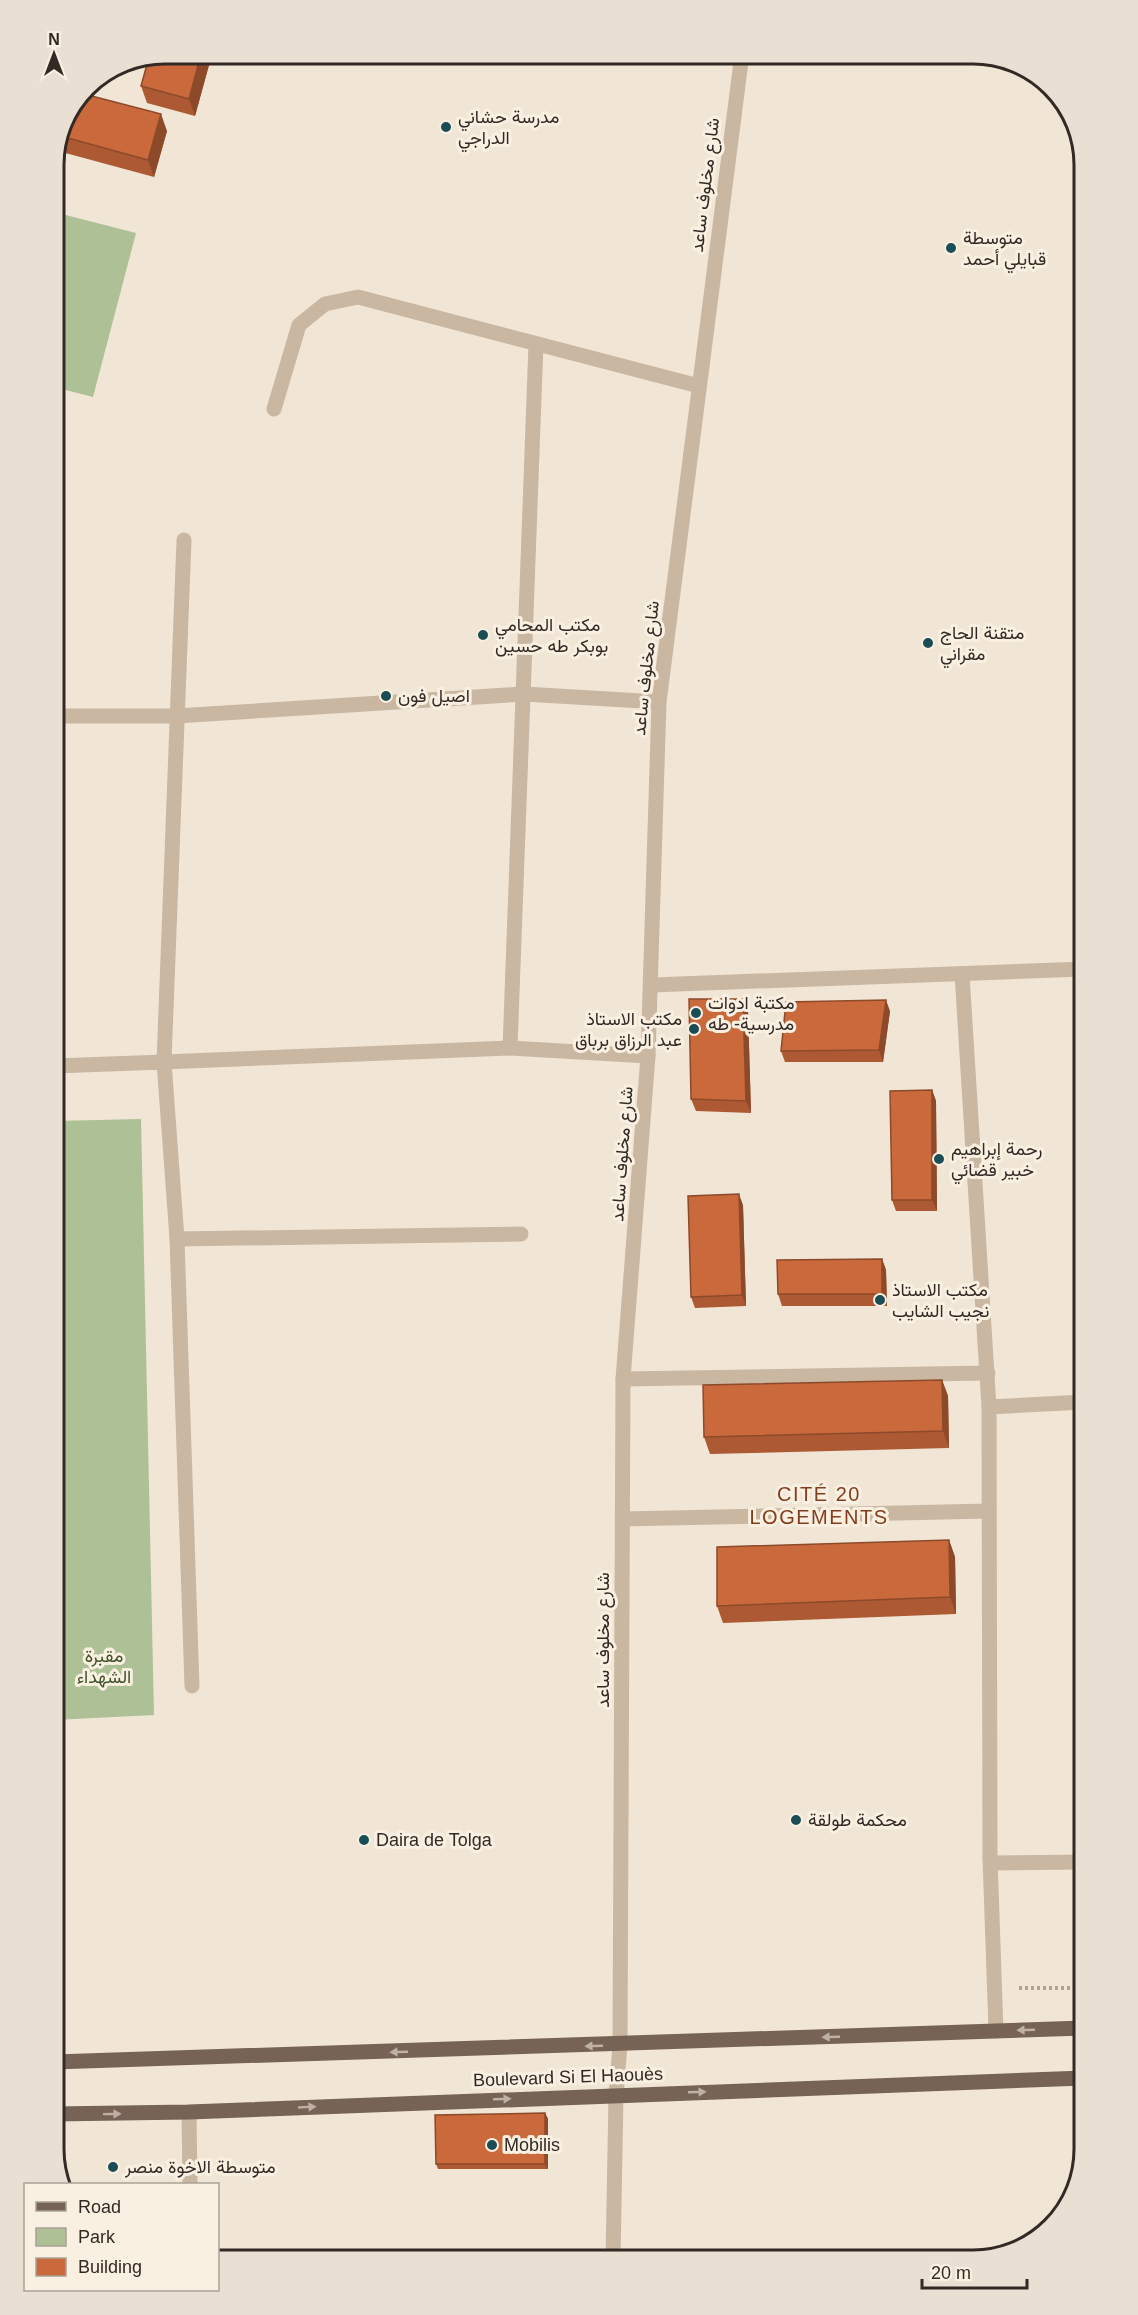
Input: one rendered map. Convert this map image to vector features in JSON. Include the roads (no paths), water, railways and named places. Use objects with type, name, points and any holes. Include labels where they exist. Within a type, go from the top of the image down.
[{"type":"main road","name":"Boulevard Si El Haouès","points":[[64,2062],[1074,2028]]},
{"type":"main road","name":"Boulevard Si El Haouès","points":[[64,2115],[1074,2078]]},
{"type":"street","name":"شارع مخلوف ساعد","points":[[613,2250],[616,2095],[620,2045],[623,1379],[652,984],[659,702],[741,65]]},
{"type":"street","points":[[274,409],[299,325],[325,304],[358,297],[699,387]]},
{"type":"street","points":[[510,1048],[537,344]]},
{"type":"street","points":[[184,540],[164,1062],[177,1239],[192,1686]]},
{"type":"street","points":[[65,716],[176,716],[524,694],[659,702]]},
{"type":"street","points":[[652,984],[1074,969]]},
{"type":"street","points":[[962,974],[988,1373],[990,1858],[996,2031]]},
{"type":"street","points":[[65,1066],[510,1048],[648,1056]]},
{"type":"street","points":[[177,1239],[521,1234]]},
{"type":"street","points":[[623,1379],[988,1373]]},
{"type":"street","points":[[989,1407],[1074,1403]]},
{"type":"street","points":[[623,1519],[989,1511]]},
{"type":"street","points":[[990,1858],[991,1863],[1074,1862]]},
{"type":"street","points":[[189,2112],[190,2183]]},
{"type":"place","name":"مدرسة حشاني الدراجي","points":[[446,127]]},
{"type":"place","name":"متوسطة قبايلي أحمد","points":[[951,248]]},
{"type":"place","name":"مكتب المحامي بوبكر طه حسين","points":[[483,635]]},
{"type":"place","name":"متقنة الحاج مقراني","points":[[928,643]]},
{"type":"place","name":"اصيل فون","points":[[386,696]]},
{"type":"place","name":"مكتبة ادوات مدرسية- طه","points":[[696,1013]]},
{"type":"place","name":"مكتب الاستاذ عبد الرزاق برباق","points":[[694,1029]]},
{"type":"place","name":"رحمة إبراهيم خبير قضائي","points":[[939,1159]]},
{"type":"place","name":"مكتب الاستاذ نجيب الشايب","points":[[880,1300]]},
{"type":"place","name":"محكمة طولقة","points":[[796,1820]]},
{"type":"place","name":"Daira de Tolga","points":[[364,1840]]},
{"type":"place","name":"Mobilis","points":[[492,2145]]},
{"type":"place","name":"متوسطة الاخوة منصر","points":[[113,2167]]},
{"type":"district","name":"CITÉ 20 LOGEMENTS","points":[[819,1506]]},
{"type":"park label","name":"مقبرة الشهداء","points":[[104,1666]]}]
